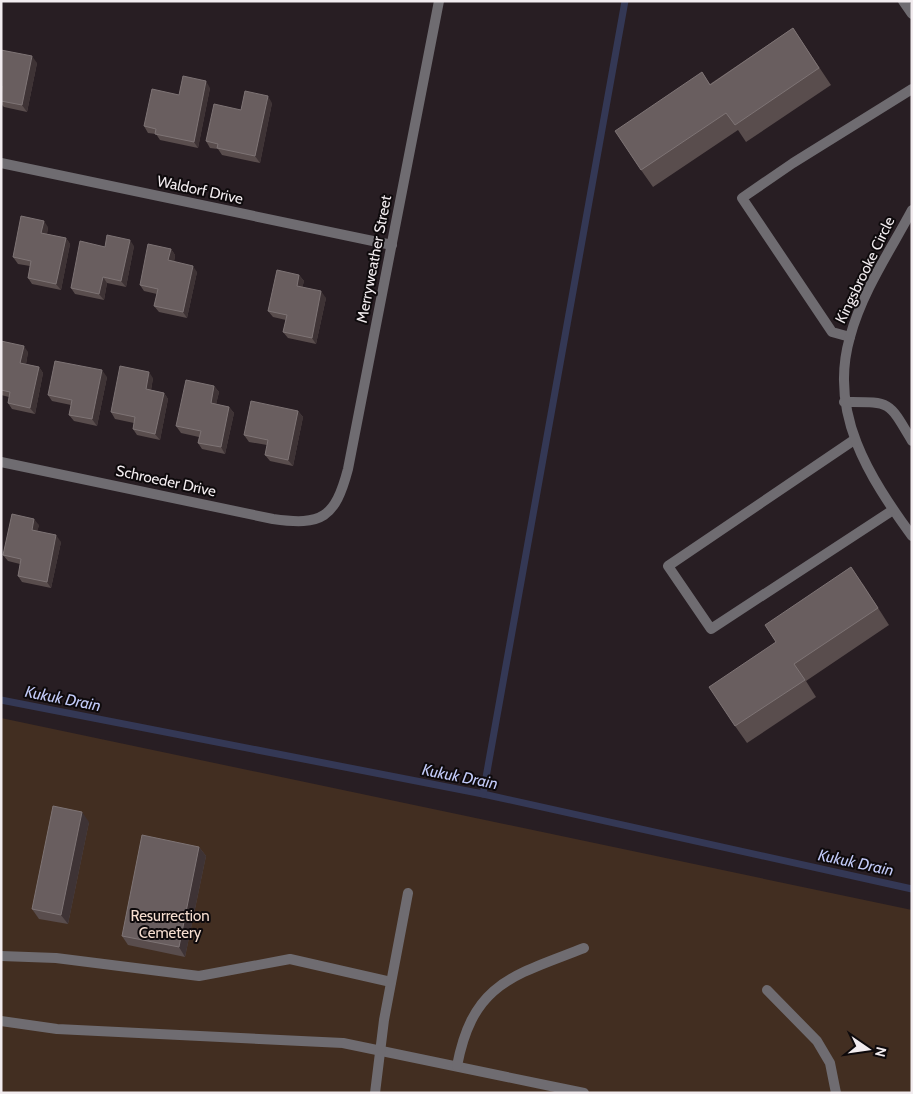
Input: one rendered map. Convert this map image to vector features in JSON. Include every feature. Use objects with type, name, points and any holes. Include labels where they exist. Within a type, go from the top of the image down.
[{"type":"street","name":"Merryweather Street","points":[[324,517],[342,491],[348,469],[440,1]]},
{"type":"street","points":[[903,1],[912,14]]},
{"type":"street","points":[[850,337],[832,332],[742,198],[793,163],[912,89]]},
{"type":"street","name":"Waldorf Drive","points":[[1,163],[392,245]]},
{"type":"street","name":"Kingsbrooke Circle","points":[[912,210],[869,290],[850,337],[844,402],[854,440],[871,476],[912,536]]},
{"type":"street","points":[[844,402],[878,402],[892,408],[912,440]]},
{"type":"street","points":[[854,440],[668,566],[711,629],[893,510]]},
{"type":"street","name":"Schroeder Drive","points":[[1,462],[281,520],[309,522],[324,517]]},
{"type":"street","points":[[375,1093],[379,1052],[408,894]]},
{"type":"street","points":[[457,1066],[462,1041],[476,1011],[489,994],[510,977],[584,948]]},
{"type":"street","points":[[1,956],[56,958],[198,976],[290,959],[391,982]]},
{"type":"street","points":[[767,990],[817,1041],[830,1063],[836,1093]]},
{"type":"street","points":[[1,1021],[57,1029],[343,1043],[584,1093]]},
{"type":"green space","name":"Resurrection Cemetery","points":[[1,718],[912,910],[912,1093],[1,1093]]},
{"type":"building","points":[[793,28],[819,68],[735,125],[726,113],[641,170],[615,131],[702,72],[710,85]]},
{"type":"building","points":[[1,50],[32,56],[22,105],[1,101]]},
{"type":"building","points":[[183,76],[206,81],[194,142],[155,134],[156,129],[144,126],[152,89],[179,95]]},
{"type":"building","points":[[245,91],[268,96],[255,156],[217,148],[218,144],[206,141],[214,104],[241,110]]},
{"type":"building","points":[[21,216],[44,221],[41,233],[66,238],[56,284],[28,278],[31,261],[13,257]]},
{"type":"building","points":[[107,235],[130,240],[121,281],[103,277],[99,294],[71,288],[80,241],[105,247]]},
{"type":"building","points":[[148,244],[171,249],[168,260],[193,266],[183,312],[154,306],[158,289],[140,285]]},
{"type":"building","points":[[277,270],[299,275],[297,286],[321,291],[312,338],[283,332],[287,315],[268,311]]},
{"type":"building","points":[[1,341],[24,346],[20,363],[39,367],[30,408],[8,403],[10,392],[1,390]]},
{"type":"building","points":[[55,361],[102,370],[92,419],[69,415],[72,400],[48,395]]},
{"type":"building","points":[[120,366],[149,372],[146,389],[164,393],[155,434],[133,429],[135,417],[111,412]]},
{"type":"building","points":[[186,380],[214,386],[211,403],[229,407],[221,447],[198,443],[201,431],[176,426]]},
{"type":"building","points":[[251,401],[298,411],[288,460],[265,455],[268,440],[244,435]]},
{"type":"building","points":[[12,514],[34,519],[32,530],[56,535],[47,582],[18,576],[21,559],[3,555]]},
{"type":"building","points":[[851,567],[878,608],[794,664],[805,680],[735,726],[709,687],[776,642],[765,625]]},
{"type":"building","points":[[53,806],[82,812],[61,915],[32,909]]},
{"type":"building","points":[[142,835],[199,847],[179,947],[122,936]]},
{"type":"waterway","points":[[483,794],[625,1]]},
{"type":"waterway","name":"Kukuk Drain","points":[[1,700],[483,794],[912,889]]}]
